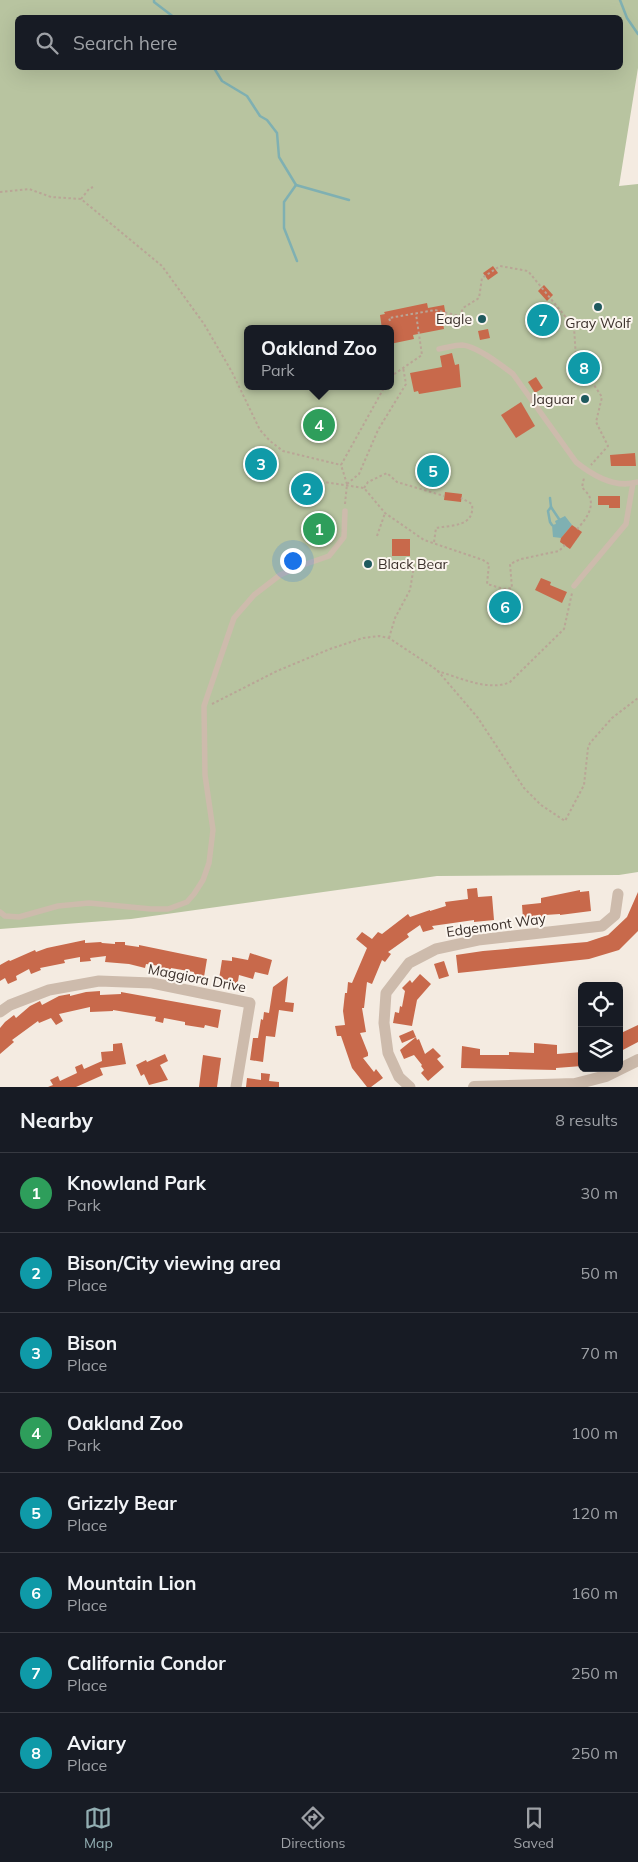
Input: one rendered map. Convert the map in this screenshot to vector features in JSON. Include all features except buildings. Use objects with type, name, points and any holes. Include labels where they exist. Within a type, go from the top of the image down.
[{"type":"street","name":"Edgemont Way","points":[[410,1087],[399,1077],[388,1053],[384,1023],[386,993],[409,963],[436,949],[478,940],[602,926],[615,914],[618,894]]},
{"type":"street","name":"Maggiora Drive","points":[[0,1012],[10,1004],[48,990],[99,981],[152,984],[250,1003],[236,1087]]},
{"type":"street","points":[[474,1087],[575,1084],[606,1076],[638,1060]]},
{"type":"lane","points":[[439,349],[462,345],[499,364],[513,374],[576,462],[586,470],[605,480],[636,483],[626,524],[574,586]]},
{"type":"lane","points":[[0,912],[6,916],[19,917],[74,903],[168,909],[188,902],[203,880],[212,846],[213,830],[205,775],[203,709],[205,697],[234,618],[254,595],[280,576],[329,556],[344,537],[345,511]]},
{"type":"path","points":[[81,199],[89,189],[94,187]]},
{"type":"path","points":[[0,192],[29,189],[51,196],[81,199],[162,266],[204,324],[232,372],[260,430],[270,441],[283,452],[341,465]]},
{"type":"path","points":[[390,321],[389,318],[434,310],[460,316],[462,308],[479,298],[482,278],[500,266],[528,271],[574,327],[576,358],[602,397],[596,422],[608,446],[586,470],[582,487],[590,497],[590,506],[585,520],[577,529]]},
{"type":"path","points":[[394,374],[422,355],[416,313]]},
{"type":"path","points":[[347,484],[359,474],[378,430],[406,384],[404,367]]},
{"type":"path","points":[[345,511],[347,484],[341,465],[383,390]]},
{"type":"path","points":[[364,488],[368,482],[387,472],[397,482],[444,496]]},
{"type":"path","points":[[307,487],[324,482],[364,488],[385,513],[424,540],[483,560],[489,564],[487,584],[504,590],[512,588],[510,564],[521,559],[559,551],[565,545]]},
{"type":"path","points":[[434,544],[436,528],[465,523],[469,519],[473,512],[472,504],[461,498]]},
{"type":"path","points":[[377,536],[385,513]]},
{"type":"path","points":[[389,638],[395,618],[410,590],[416,560]]},
{"type":"path","points":[[437,670],[483,684],[502,686],[510,682],[564,629],[574,586]]},
{"type":"path","points":[[203,709],[277,671],[330,649],[363,638],[379,636],[389,638],[437,670],[478,718],[524,788],[541,805],[565,821],[584,785],[590,743],[612,718],[638,698]]},
{"type":"green space","points":[[0,0],[638,0],[638,68],[619,186],[638,184],[638,872],[619,875],[437,876],[131,919],[0,929]]},
{"type":"water","points":[[565,516],[572,525],[561,538],[553,537],[552,525],[556,524],[555,521]]},
{"type":"waterway","points":[[154,0],[154,2],[171,15]]},
{"type":"waterway","points":[[620,0],[627,18],[638,34]]},
{"type":"waterway","points":[[215,70],[222,81],[247,96],[260,116],[267,120],[277,133],[279,157],[296,185],[284,202],[284,228],[297,261]]},
{"type":"waterway","points":[[296,185],[349,200]]},
{"type":"waterway","points":[[550,498],[551,507],[559,519]]},
{"type":"waterway","points":[[551,507],[548,511],[552,525]]},
{"type":"place","name":"Gray Wolf","points":[[598,307]]},
{"type":"place","name":"Eagle","points":[[482,319]]},
{"type":"place","name":"California Condor","points":[[543,320]]},
{"type":"place","name":"Aviary","points":[[584,368]]},
{"type":"place","name":"Jaguar","points":[[585,399]]},
{"type":"place","name":"Oakland Zoo","points":[[319,425]]},
{"type":"place","name":"Bison","points":[[261,464]]},
{"type":"place","name":"Grizzly Bear","points":[[433,471]]},
{"type":"place","name":"Bison/City viewing area","points":[[307,489]]},
{"type":"place","name":"Knowland Park","points":[[319,529]]},
{"type":"place","name":"Black Bear","points":[[368,564]]},
{"type":"place","name":"Mountain Lion","points":[[505,607]]}]
